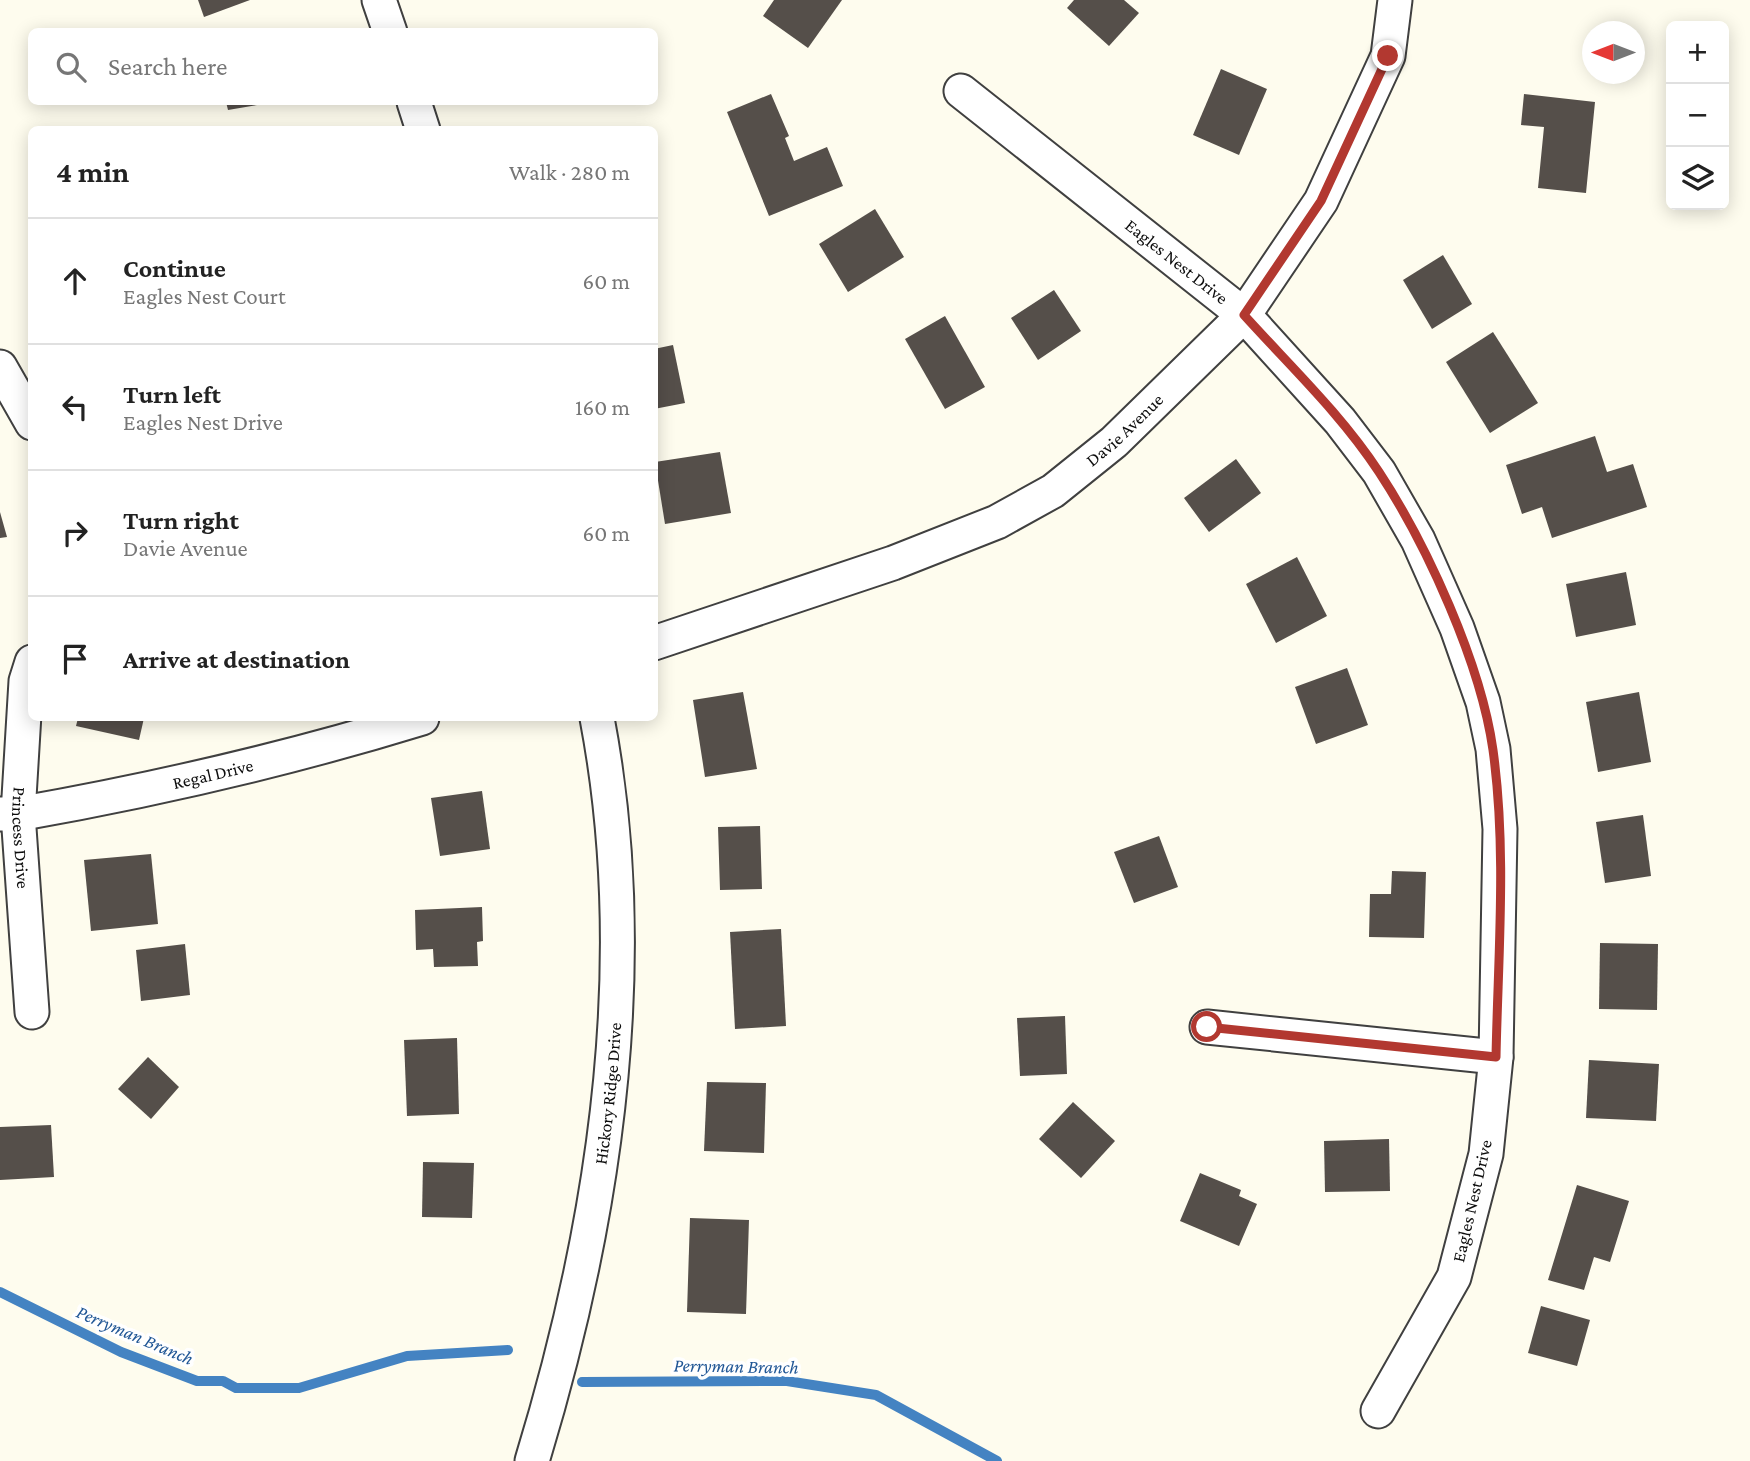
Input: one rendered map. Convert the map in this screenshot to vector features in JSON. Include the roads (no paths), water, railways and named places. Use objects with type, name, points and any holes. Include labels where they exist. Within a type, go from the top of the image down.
[{"type":"street","points":[[379,0],[389,28]]},
{"type":"street","name":"Davie Avenue","points":[[658,642],[893,563],[997,522],[1053,491],[1114,442],[1244,315],[1321,201],[1388,56],[1395,0]]},
{"type":"street","name":"Eagles Nest Drive","points":[[961,91],[1244,315],[1340,421],[1379,472],[1418,540],[1457,628],[1483,702],[1493,749],[1500,829],[1496,1057],[1486,1154],[1454,1277],[1378,1411]]},
{"type":"street","points":[[415,105],[422,126]]},
{"type":"street","points":[[0,367],[28,416]]},
{"type":"street","name":"Princess Drive","points":[[28,675],[9,814],[32,1012]]},
{"type":"street","name":"Regal Drive","points":[[9,814],[146,792],[349,740],[412,721]]},
{"type":"street","name":"Hickory Ridge Drive","points":[[532,1461],[557,1379],[592,1218],[617,1006],[616,887],[607,770],[598,721]]},
{"type":"street","points":[[1207,1027],[1496,1057]]},
{"type":"waterway","name":"Perryman Branch","points":[[0,1292],[121,1352],[197,1381],[223,1381],[236,1388],[299,1388],[407,1356],[508,1350]]},
{"type":"waterway","name":"Perryman Branch","points":[[582,1382],[787,1381],[876,1395],[997,1461]]}]
